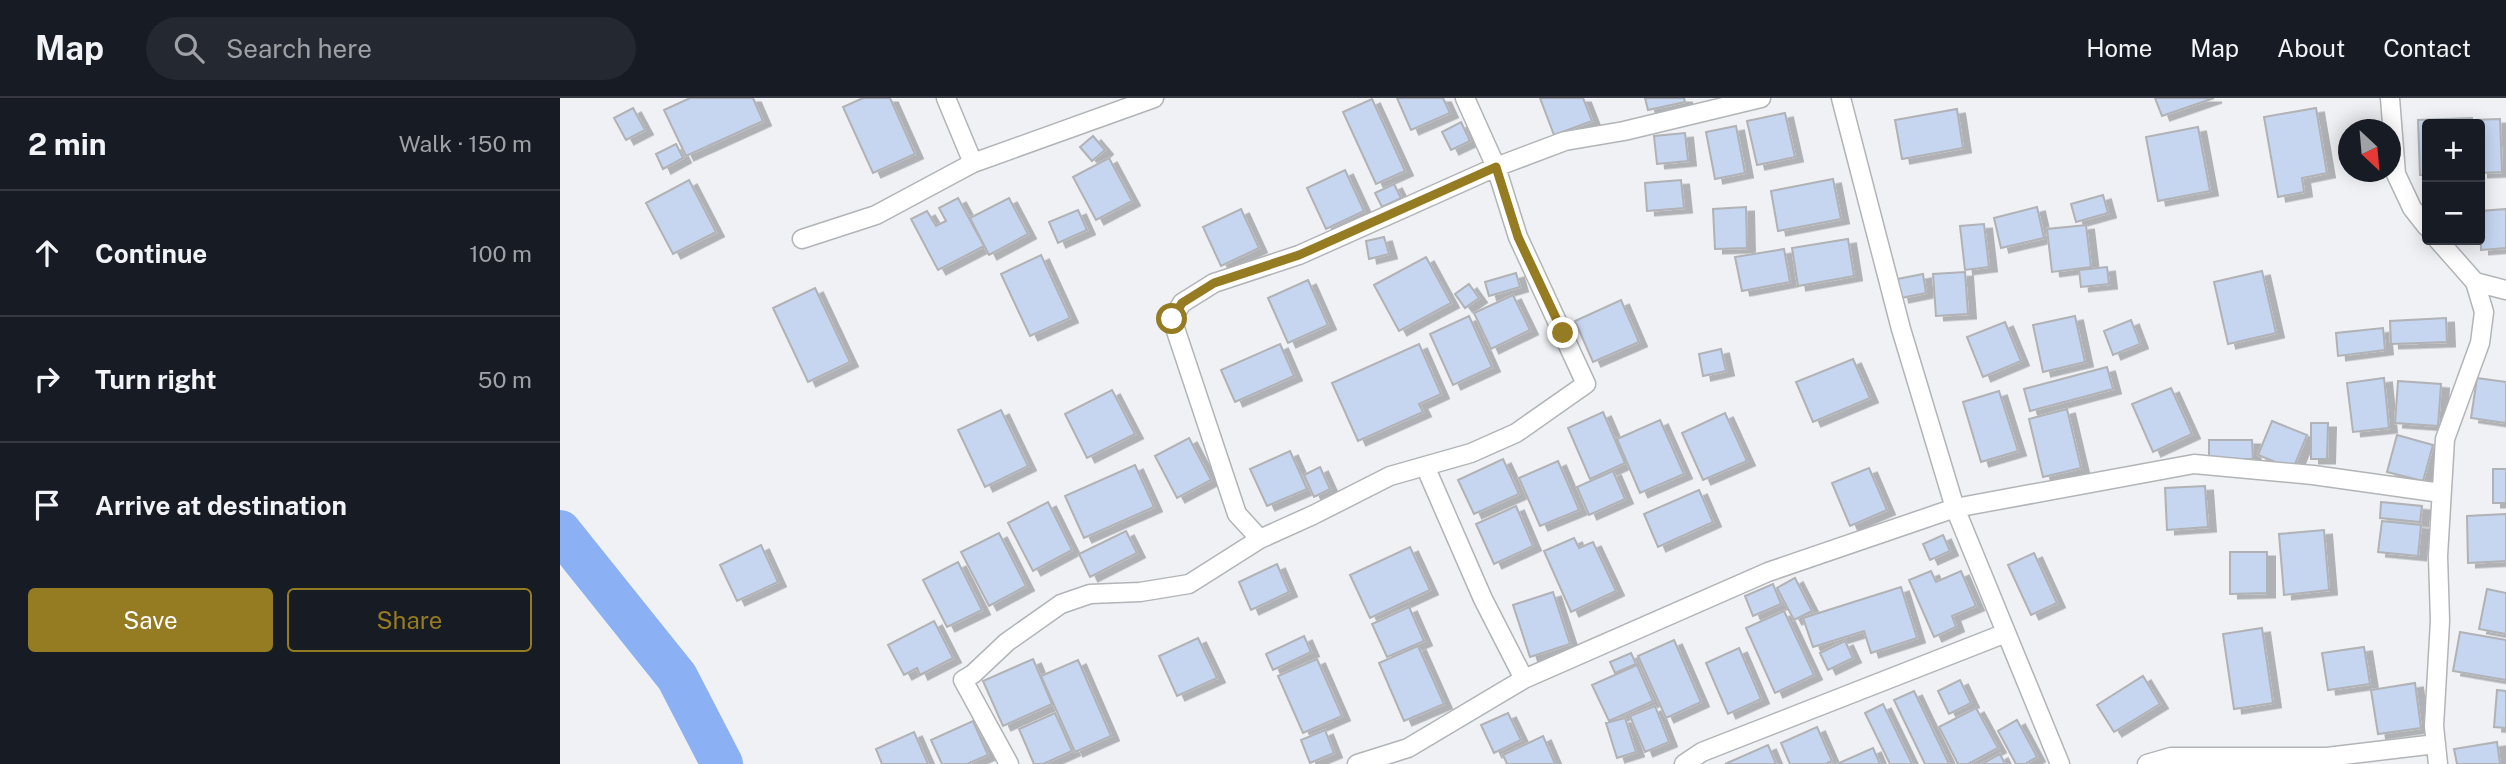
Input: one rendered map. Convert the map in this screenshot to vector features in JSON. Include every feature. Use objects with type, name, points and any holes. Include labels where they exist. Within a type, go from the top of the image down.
[{"type":"street","points":[[946,98],[973,163]]},
{"type":"street","points":[[803,239],[876,215],[973,163],[1154,98]]},
{"type":"street","points":[[1009,764],[964,680],[1007,642],[1061,604],[1090,594],[1140,592],[1189,584],[1260,539],[1313,516],[1390,476],[1471,453],[1516,433],[1586,384],[1518,237],[1496,167],[1465,98]]},
{"type":"street","points":[[1260,539],[1237,514],[1176,332],[1172,319],[1182,303],[1214,283],[1299,255],[1496,167],[1565,141],[1625,131],[1761,98]]},
{"type":"street","points":[[1841,98],[1901,329],[1955,508],[2060,764]]},
{"type":"street","points":[[2390,98],[2396,174],[2412,208],[2422,221]]},
{"type":"street","points":[[2438,764],[2434,726],[2440,621],[2438,556],[2445,439],[2480,343],[2484,312],[2475,282],[2442,245]]},
{"type":"street","points":[[2475,282],[2506,290]]},
{"type":"street","points":[[1357,764],[1408,748],[1524,679],[1768,572],[1955,508],[2194,464],[2313,475],[2441,493]]},
{"type":"street","points":[[1425,466],[1483,599],[1524,679]]},
{"type":"street","points":[[1684,764],[1702,752],[2006,633]]},
{"type":"street","points":[[2147,764],[2171,757],[2327,757],[2436,744]]},
{"type":"building","points":[[690,98],[753,98],[763,121],[686,156],[664,110]]},
{"type":"building","points":[[863,98],[890,98],[915,154],[873,173],[843,107]]},
{"type":"building","points":[[1397,98],[1443,98],[1450,113],[1411,130]]},
{"type":"building","points":[[1540,98],[1583,98],[1592,121],[1554,135]]},
{"type":"building","points":[[1645,98],[1684,98],[1685,102],[1648,110]]},
{"type":"building","points":[[2155,98],[2214,98],[2162,116]]},
{"type":"building","points":[[1372,99],[1405,171],[1376,184],[1343,112]]},
{"type":"building","points":[[633,108],[645,130],[626,140],[614,118]]},
{"type":"building","points":[[2316,108],[2327,173],[2302,178],[2304,192],[2278,197],[2264,117]]},
{"type":"building","points":[[1957,109],[1963,148],[1902,159],[1895,120]]},
{"type":"building","points":[[1785,113],[1795,157],[1757,165],[1747,121]]},
{"type":"building","points":[[2500,119],[2502,172],[2485,173],[2485,120]]},
{"type":"building","points":[[2418,120],[2422,120],[2422,175],[2420,175]]},
{"type":"building","points":[[1461,122],[1470,141],[1451,150],[1442,132]]},
{"type":"building","points":[[1736,126],[1745,173],[1715,179],[1706,132]]},
{"type":"building","points":[[2198,127],[2210,191],[2158,201],[2146,137]]},
{"type":"building","points":[[1685,133],[1688,161],[1657,164],[1654,136]]},
{"type":"building","points":[[1093,136],[1105,150],[1092,161],[1080,147]]},
{"type":"building","points":[[676,144],[683,158],[663,169],[656,154]]},
{"type":"building","points":[[1109,158],[1132,201],[1096,220],[1073,177]]},
{"type":"building","points":[[1345,170],[1364,211],[1326,229],[1307,188]]},
{"type":"building","points":[[1833,179],[1841,219],[1778,231],[1771,191]]},
{"type":"building","points":[[689,180],[716,232],[673,254],[646,203]]},
{"type":"building","points":[[1681,180],[1684,208],[1647,211],[1645,183]]},
{"type":"building","points":[[1394,184],[1401,198],[1382,207],[1375,193]]},
{"type":"building","points":[[2103,195],[2108,213],[2076,222],[2071,204]]},
{"type":"building","points":[[958,198],[984,246],[938,270],[911,219],[927,211],[936,226],[946,221],[939,208]]},
{"type":"building","points":[[1009,198],[1028,234],[989,255],[970,218]]},
{"type":"building","points":[[1746,207],[1747,248],[1715,249],[1713,209]]},
{"type":"building","points":[[2037,207],[2044,238],[2001,248],[1994,218]]},
{"type":"building","points":[[1241,209],[1259,248],[1221,266],[1203,227]]},
{"type":"building","points":[[2506,209],[2506,248],[2481,250],[2481,245],[2485,245],[2485,211]]},
{"type":"building","points":[[1078,210],[1087,230],[1058,243],[1049,222]]},
{"type":"building","points":[[1984,224],[1989,267],[1965,270],[1960,226]]},
{"type":"building","points":[[2086,225],[2091,267],[2052,272],[2047,229]]},
{"type":"building","points":[[1384,237],[1389,254],[1369,259],[1366,241]]},
{"type":"building","points":[[1848,239],[1854,276],[1798,286],[1792,248]]},
{"type":"building","points":[[1784,249],[1790,282],[1742,291],[1735,257]]},
{"type":"building","points":[[1041,255],[1070,318],[1030,336],[1001,274]]},
{"type":"building","points":[[1426,257],[1451,303],[1399,331],[1374,285]]},
{"type":"building","points":[[2107,267],[2109,284],[2081,287],[2079,270]]},
{"type":"building","points":[[2262,271],[2276,333],[2228,344],[2214,282]]},
{"type":"building","points":[[1965,272],[1968,314],[1936,316],[1933,274]]},
{"type":"building","points":[[1516,273],[1520,287],[1489,296],[1485,282]]},
{"type":"building","points":[[1923,274],[1926,293],[1901,298],[1897,279]]},
{"type":"building","points":[[1308,280],[1328,325],[1288,343],[1268,298]]},
{"type":"building","points":[[1469,284],[1479,298],[1465,308],[1455,294]]},
{"type":"building","points":[[815,288],[850,362],[808,382],[773,308]]},
{"type":"building","points":[[1513,295],[1530,330],[1491,349],[1474,313]]},
{"type":"building","points":[[1621,300],[1639,342],[1593,362],[1575,321]]},
{"type":"building","points":[[1469,316],[1492,367],[1453,385],[1430,334]]},
{"type":"building","points":[[2075,316],[2085,362],[2043,372],[2033,325]]},
{"type":"building","points":[[2446,318],[2447,342],[2391,344],[2390,321]]},
{"type":"building","points":[[2131,320],[2140,344],[2113,355],[2104,331]]},
{"type":"building","points":[[2005,322],[2021,361],[1983,377],[1967,337]]},
{"type":"building","points":[[2383,328],[2385,350],[2338,356],[2336,333]]},
{"type":"building","points":[[1280,344],[1294,376],[1235,402],[1221,370]]},
{"type":"building","points":[[1419,344],[1441,394],[1419,404],[1423,412],[1358,441],[1332,383]]},
{"type":"building","points":[[1721,349],[1726,371],[1703,376],[1699,354]]},
{"type":"building","points":[[1853,359],[1870,398],[1813,422],[1796,382]]},
{"type":"building","points":[[2107,367],[2113,389],[2030,411],[2024,389]]},
{"type":"building","points":[[2384,378],[2389,428],[2353,432],[2347,383]]},
{"type":"building","points":[[2477,378],[2506,382],[2506,423],[2471,418]]},
{"type":"building","points":[[2398,381],[2441,384],[2438,426],[2395,423]]},
{"type":"building","points":[[2171,388],[2192,434],[2153,452],[2132,404]]},
{"type":"building","points":[[1112,390],[1135,434],[1087,458],[1065,414]]},
{"type":"building","points":[[1999,391],[2018,451],[1981,462],[1963,402]]},
{"type":"building","points":[[2067,409],[2081,468],[2043,477],[2029,419]]},
{"type":"building","points":[[1001,410],[1028,466],[985,487],[958,430]]},
{"type":"building","points":[[1603,412],[1625,463],[1590,479],[1568,428]]},
{"type":"building","points":[[1725,413],[1747,461],[1703,480],[1682,433]]},
{"type":"building","points":[[1660,420],[1684,474],[1640,493],[1617,439]]},
{"type":"building","points":[[2272,421],[2307,435],[2293,469],[2258,455]]},
{"type":"building","points":[[2311,423],[2328,423],[2327,459],[2311,459]]},
{"type":"building","points":[[2397,435],[2433,445],[2423,481],[2387,472]]},
{"type":"building","points":[[1189,438],[1211,480],[1177,498],[1155,456]]},
{"type":"building","points":[[2209,440],[2252,440],[2253,459],[2209,459]]},
{"type":"building","points":[[1290,451],[1307,489],[1267,506],[1250,469]]},
{"type":"building","points":[[1503,459],[1519,494],[1474,514],[1458,480]]},
{"type":"building","points":[[1558,461],[1579,510],[1540,526],[1519,478]]},
{"type":"building","points":[[1135,465],[1154,507],[1084,538],[1065,496]]},
{"type":"building","points":[[1320,467],[1330,489],[1314,497],[1304,475]]},
{"type":"building","points":[[1869,468],[1887,510],[1850,526],[1832,483]]},
{"type":"building","points":[[2493,469],[2506,469],[2506,503],[2493,503]]},
{"type":"building","points":[[1613,471],[1625,499],[1589,515],[1577,487]]},
{"type":"building","points":[[2205,486],[2208,527],[2167,530],[2165,488]]},
{"type":"building","points":[[1699,490],[1713,522],[1658,547],[1644,514]]},
{"type":"building","points":[[1048,502],[1072,550],[1033,571],[1008,523]]},
{"type":"building","points":[[2381,502],[2422,506],[2420,522],[2380,518]]},
{"type":"building","points":[[1516,506],[1533,546],[1494,564],[1476,524]]},
{"type":"building","points":[[2506,514],[2506,561],[2468,563],[2467,516]]},
{"type":"building","points":[[2382,521],[2421,525],[2418,556],[2378,552]]},
{"type":"building","points":[[2324,530],[2329,590],[2284,595],[2279,534]]},
{"type":"building","points":[[1126,531],[1137,553],[1090,577],[1079,554]]},
{"type":"building","points":[[999,533],[1026,586],[989,606],[961,552]]},
{"type":"building","points":[[1943,535],[1950,551],[1930,560],[1923,544]]},
{"type":"building","points":[[1574,538],[1579,548],[1593,542],[1616,591],[1571,612],[1544,551]]},
{"type":"building","points":[[761,545],[778,582],[737,601],[720,565]]},
{"type":"building","points":[[1410,547],[1430,590],[1370,618],[1350,575]]},
{"type":"building","points":[[2230,552],[2267,552],[2267,593],[2230,594]]},
{"type":"building","points":[[2034,553],[2057,603],[2031,615],[2008,565]]},
{"type":"building","points":[[958,562],[982,610],[947,627],[923,580]]},
{"type":"building","points":[[1277,564],[1289,592],[1251,610],[1239,582]]},
{"type":"building","points":[[1931,571],[1936,582],[1961,571],[1976,606],[1952,616],[1956,627],[1934,637],[1909,580]]},
{"type":"building","points":[[1795,578],[1812,611],[1794,620],[1777,588]]},
{"type":"building","points":[[1773,584],[1781,604],[1753,616],[1745,596]]},
{"type":"building","points":[[1901,587],[1917,638],[1871,653],[1864,631],[1813,647],[1803,618]]},
{"type":"building","points":[[2487,589],[2506,593],[2506,634],[2479,629]]},
{"type":"building","points":[[1553,592],[1570,644],[1530,657],[1513,605]]},
{"type":"building","points":[[1409,607],[1424,641],[1387,657],[1372,624]]},
{"type":"building","points":[[1784,611],[1814,675],[1775,693],[1746,628]]},
{"type":"building","points":[[934,621],[953,658],[920,675],[917,668],[904,675],[888,645]]},
{"type":"building","points":[[2262,628],[2273,703],[2234,709],[2223,634]]},
{"type":"building","points":[[2460,632],[2506,640],[2506,680],[2453,671]]},
{"type":"building","points":[[1304,636],[1311,652],[1273,670],[1266,654]]},
{"type":"building","points":[[1198,638],[1217,678],[1177,696],[1159,656]]},
{"type":"building","points":[[1674,640],[1701,702],[1666,718],[1638,656]]},
{"type":"building","points":[[1845,641],[1853,658],[1828,670],[1820,653]]},
{"type":"building","points":[[1418,646],[1444,704],[1404,721],[1379,663]]},
{"type":"building","points":[[2364,647],[2370,684],[2328,690],[2322,653]]},
{"type":"building","points":[[1739,648],[1761,699],[1728,714],[1706,663]]},
{"type":"building","points":[[1631,653],[1636,664],[1615,673],[1610,662]]},
{"type":"building","points":[[1033,659],[1052,704],[1003,726],[983,681]]},
{"type":"building","points":[[1317,659],[1342,716],[1303,733],[1278,676]]},
{"type":"building","points":[[1078,660],[1111,736],[1075,752],[1041,676]]},
{"type":"building","points":[[1637,665],[1653,701],[1609,721],[1592,685]]},
{"type":"building","points":[[2143,676],[2160,704],[2114,732],[2097,705]]},
{"type":"building","points":[[1960,680],[1971,703],[1949,714],[1938,691]]},
{"type":"building","points":[[2415,683],[2421,728],[2378,734],[2371,690]]},
{"type":"building","points":[[2497,690],[2506,691],[2506,728],[2494,727]]},
{"type":"building","points":[[1914,691],[1949,764],[1925,764],[1894,700]]},
{"type":"building","points":[[1883,704],[1912,764],[1890,764],[1865,713]]},
{"type":"building","points":[[1655,706],[1669,742],[1645,752],[1630,716]]},
{"type":"building","points":[[1976,708],[1998,748],[1968,764],[1958,764],[1939,727]]},
{"type":"building","points":[[1055,713],[1072,751],[1043,764],[1034,764],[1019,729]]},
{"type":"building","points":[[1508,713],[1521,740],[1494,753],[1481,725]]},
{"type":"building","points":[[1625,718],[1636,752],[1617,758],[1606,723]]},
{"type":"building","points":[[2017,720],[2037,757],[2025,764],[2016,764],[1998,731]]},
{"type":"building","points":[[973,721],[988,755],[967,764],[942,764],[931,740]]},
{"type":"building","points":[[1817,727],[1832,761],[1825,764],[1790,764],[1781,743]]},
{"type":"building","points":[[1325,730],[1334,753],[1310,763],[1301,740]]},
{"type":"building","points":[[914,732],[928,764],[882,764],[876,749]]},
{"type":"building","points":[[1543,736],[1555,764],[1507,764],[1503,755]]},
{"type":"building","points":[[2497,742],[2500,764],[2457,764],[2454,749]]},
{"type":"building","points":[[1768,745],[1776,764],[1725,764]]},
{"type":"building","points":[[1873,748],[1880,764],[1837,764]]},
{"type":"building","points":[[2000,754],[2005,764],[1982,764]]},
{"type":"waterway","points":[[560,531],[677,677],[722,764]]},
{"type":"route","points":[[1172,319],[1182,303],[1214,283],[1299,255],[1496,167],[1518,237],[1563,333]]}]
